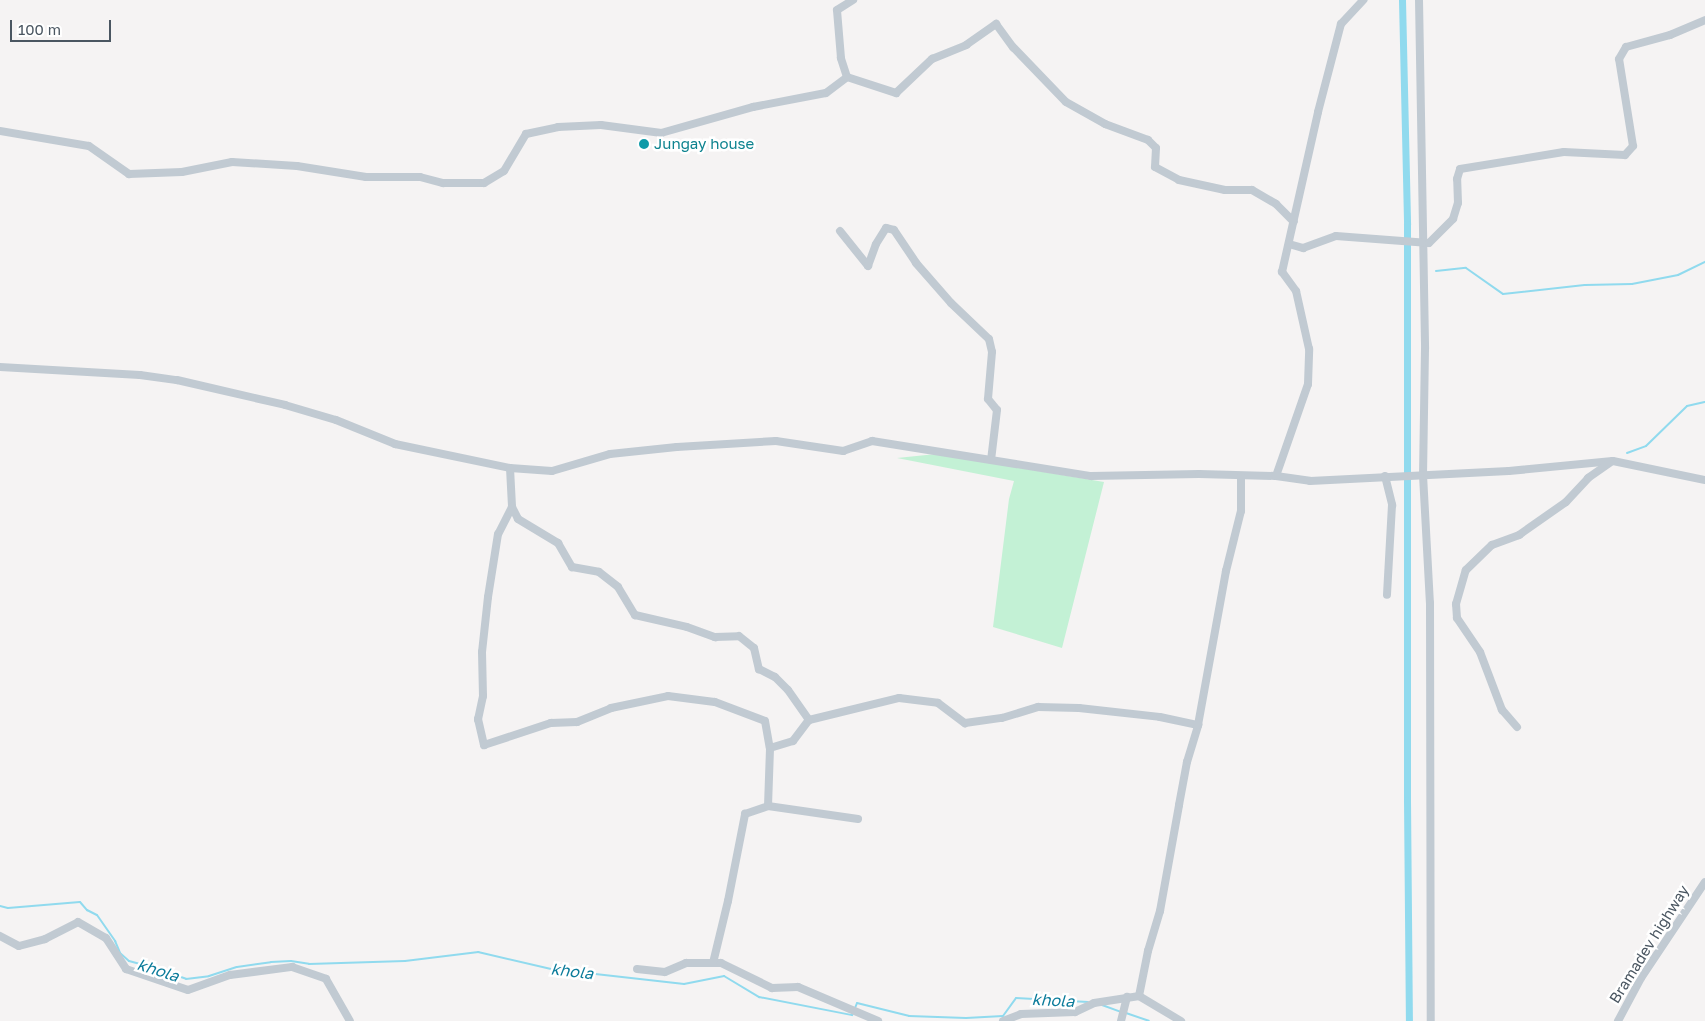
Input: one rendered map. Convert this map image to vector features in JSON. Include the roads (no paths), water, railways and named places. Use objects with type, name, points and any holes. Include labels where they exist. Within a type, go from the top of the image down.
[{"type":"street","points":[[847,77],[841,58],[837,10],[853,0]]},
{"type":"street","points":[[1276,476],[1308,384],[1309,349],[1296,291],[1282,272],[1318,112],[1341,24],[1363,0]]},
{"type":"street","points":[[1419,0],[1425,349],[1423,475],[1430,603],[1431,1021]]},
{"type":"street","points":[[1289,244],[1303,248],[1336,236],[1422,240],[1429,243],[1453,219],[1458,204],[1457,179],[1460,169],[1564,152],[1625,155],[1633,146],[1619,59],[1626,46],[1670,35],[1705,20]]},
{"type":"street","points":[[847,77],[896,93],[932,60],[966,46],[996,24],[1013,47],[1066,102],[1105,124],[1148,140],[1156,148],[1155,167],[1179,180],[1225,190],[1252,190],[1276,204],[1294,222]]},
{"type":"street","points":[[0,131],[89,146],[130,174],[182,172],[232,162],[297,166],[366,177],[420,177],[443,183],[484,182],[504,171],[526,134],[558,127],[601,126],[661,133],[753,107],[826,93],[847,77]]},
{"type":"street","points":[[840,231],[868,266],[876,244],[886,228],[894,230],[916,263],[951,303],[989,339],[992,352],[988,399],[997,410],[990,460]]},
{"type":"street","points":[[0,367],[140,375],[177,380],[319,415],[395,444],[510,468],[552,471],[610,454],[677,447],[776,441],[843,451],[872,441],[1091,476],[1199,474],[1276,476],[1310,481],[1509,470],[1613,461],[1705,480]]},
{"type":"street","points":[[1517,727],[1502,710],[1480,652],[1457,618],[1456,604],[1466,570],[1492,545],[1519,535],[1566,502],[1588,478],[1613,461]]},
{"type":"street","points":[[510,468],[512,506],[518,519],[558,543],[572,567],[599,572],[618,586],[635,615],[687,627],[714,637],[739,636],[754,648],[758,670],[775,677],[788,690],[809,720]]},
{"type":"street","points":[[1139,996],[1148,951],[1165,886],[1187,762],[1198,725],[1226,571],[1240,511],[1241,476]]},
{"type":"street","points":[[1385,476],[1392,505],[1387,595]]},
{"type":"street","points":[[512,506],[498,534],[488,597],[482,652],[483,696],[478,719],[484,745],[551,723],[577,722],[611,708],[668,696],[715,702],[765,721],[770,748],[768,806]]},
{"type":"street","points":[[770,748],[793,740],[809,720],[899,698],[938,704],[965,722],[1002,718],[1038,707],[1079,708],[1160,717],[1198,725]]},
{"type":"street","points":[[713,963],[728,901],[745,814],[768,806],[858,819]]},
{"type":"street","name":"Bramadev highway","points":[[1618,1021],[1641,978],[1705,882]]},
{"type":"street","points":[[0,936],[19,946],[45,939],[78,922],[106,938],[126,969],[188,990],[230,975],[292,967],[326,979],[350,1021]]},
{"type":"street","points":[[637,970],[665,972],[686,963],[721,963],[772,988],[798,987],[854,1009],[878,1021]]},
{"type":"street","points":[[1003,1021],[1020,1014],[1075,1012],[1094,1002],[1139,996],[1180,1021]]},
{"type":"street","points":[[1121,1021],[1127,998]]},
{"type":"waterway","points":[[1402,0],[1407,224],[1409,1021]]},
{"type":"waterway","points":[[1436,271],[1466,268],[1503,294],[1585,285],[1632,284],[1678,275],[1705,262]]},
{"type":"waterway","points":[[1627,453],[1646,446],[1687,406],[1705,402]]},
{"type":"waterway","name":"khola","points":[[0,906],[8,908],[80,902],[87,910],[97,915],[115,941],[120,953],[129,961],[186,979],[209,976],[237,967],[271,962],[291,961],[309,964],[405,961],[478,952],[551,969],[684,984],[724,976],[759,997],[852,1015],[853,1012]]},
{"type":"waterway","name":"khola","points":[[855,1008],[857,1003],[909,1016],[966,1018],[1003,1016],[1016,998],[1088,1002]]},
{"type":"waterway","name":"khola","points":[[1102,1005],[1121,1012]]},
{"type":"waterway","name":"khola","points":[[1126,1013],[1149,1021]]},
{"type":"place","name":"Jungay house","points":[[644,144]]}]
